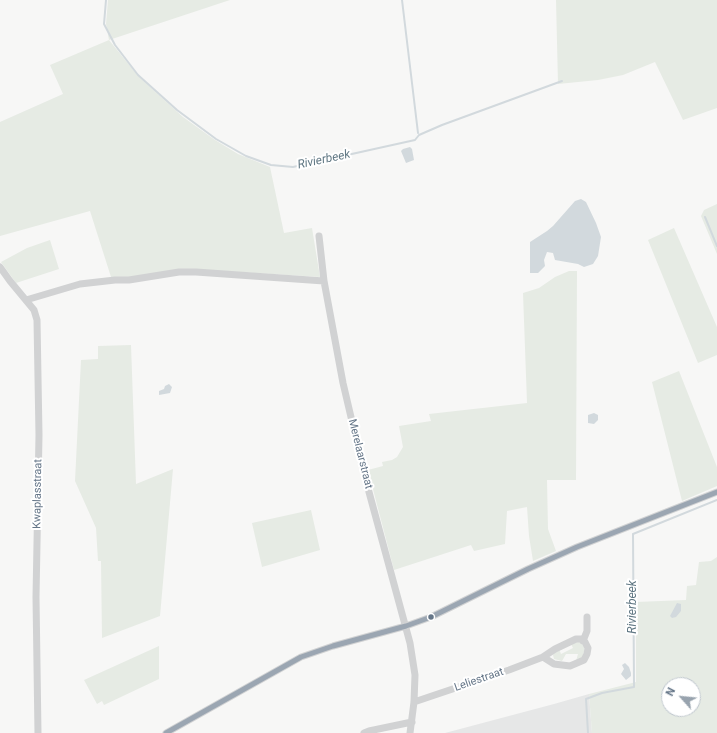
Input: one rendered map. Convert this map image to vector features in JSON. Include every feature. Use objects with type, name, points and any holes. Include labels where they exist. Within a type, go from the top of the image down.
[{"type":"street","name":"Merelaarstraat","points":[[319,236],[324,281],[343,383],[361,458],[410,643],[415,675],[414,702],[410,733]]},
{"type":"street","name":"Kwaplasstraat","points":[[0,267],[34,310],[37,320],[39,435],[36,597],[38,733]]},
{"type":"street","points":[[26,300],[80,284],[129,280],[179,272],[324,281]]},
{"type":"street","points":[[166,733],[301,657],[333,646],[406,626],[431,617],[528,569],[577,547],[717,492]]},
{"type":"street","points":[[543,657],[554,664],[570,666],[584,660],[588,648],[583,641],[588,631],[587,617]]},
{"type":"street","name":"Leliestraat","points":[[414,702],[543,657],[555,648],[576,638],[583,641]]},
{"type":"street","points":[[364,733],[412,722]]},
{"type":"shaded area","points":[[108,0],[230,0],[109,40],[106,24]]},
{"type":"shaded area","points":[[556,0],[717,0],[717,108],[683,120],[655,62],[623,75],[598,80],[558,84]]},
{"type":"shaded area","points":[[109,40],[139,77],[183,117],[215,140],[238,154],[270,167],[284,233],[312,228],[320,277],[189,269],[135,277],[111,277],[90,211],[0,236],[0,122],[63,94],[50,65]]},
{"type":"shaded area","points":[[410,147],[412,149],[414,160],[406,163],[401,151]]},
{"type":"shaded area","points":[[581,199],[586,202],[601,237],[598,256],[593,264],[584,267],[578,264],[555,260],[553,253],[547,252],[544,260],[545,266],[538,273],[530,273],[530,242],[553,226],[575,201]]},
{"type":"shaded area","points":[[717,204],[717,254],[701,216],[704,210]]},
{"type":"shaded area","points":[[674,228],[717,327],[717,355],[698,363],[648,240]]},
{"type":"shaded area","points":[[50,240],[59,269],[16,283],[1,262],[27,248]]},
{"type":"shaded area","points":[[569,271],[577,271],[576,480],[547,480],[548,529],[556,551],[533,561],[529,536],[527,507],[507,511],[505,544],[474,551],[471,545],[394,570],[368,470],[383,466],[382,462],[392,460],[397,457],[403,447],[399,426],[431,421],[429,414],[527,403],[523,293],[539,288],[555,277]]},
{"type":"shaded area","points":[[131,345],[136,484],[173,469],[160,616],[102,638],[101,561],[98,561],[96,528],[75,481],[81,360],[98,359],[98,346]]},
{"type":"shaded area","points":[[679,371],[717,467],[717,486],[682,501],[652,382]]},
{"type":"shaded area","points":[[169,384],[172,387],[170,393],[159,395],[159,391],[164,389],[165,386]]},
{"type":"shaded area","points":[[594,413],[598,415],[598,420],[594,424],[588,423],[588,415]]},
{"type":"shaded area","points":[[311,510],[320,550],[262,567],[252,523]]},
{"type":"shaded area","points":[[717,557],[717,733],[592,733],[589,694],[636,682],[636,602],[686,600],[687,586],[696,585],[699,562],[711,561]]},
{"type":"shaded area","points":[[677,603],[681,604],[681,611],[676,617],[672,618],[670,616]]},
{"type":"shaded area","points":[[578,641],[585,646],[583,657],[576,661],[578,654],[566,654],[562,661],[554,659],[554,651],[559,649],[561,654],[573,648],[571,644]]},
{"type":"shaded area","points":[[159,646],[159,679],[104,705],[102,701],[97,704],[84,680]]},
{"type":"shaded area","points":[[625,663],[629,667],[631,673],[631,676],[626,680],[621,674],[624,669],[622,665]]},
{"type":"shaded area","points":[[589,694],[592,733],[445,733],[554,704]]},
{"type":"waterway","name":"Rivierbeek","points":[[106,0],[104,24],[115,45],[138,75],[177,110],[216,139],[246,156],[271,165],[293,167],[415,140],[419,135],[442,125],[562,81]]},
{"type":"waterway","points":[[402,0],[418,133]]},
{"type":"waterway","name":"Rivierbeek","points":[[705,217],[717,246]]},
{"type":"waterway","name":"Rivierbeek","points":[[588,733],[586,699],[602,693],[634,687],[633,534],[717,500]]},
{"type":"transit line","points":[[166,733],[301,657],[333,646],[406,626],[431,617],[528,569],[577,547],[717,492]]}]
